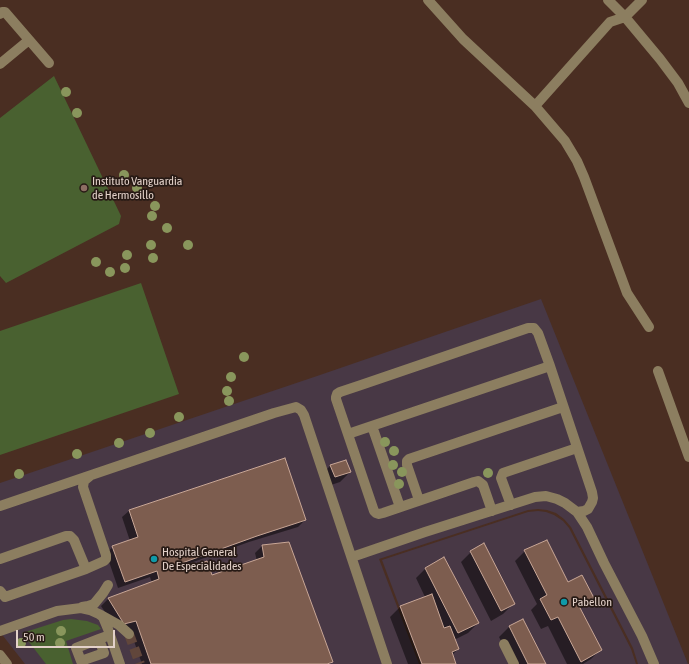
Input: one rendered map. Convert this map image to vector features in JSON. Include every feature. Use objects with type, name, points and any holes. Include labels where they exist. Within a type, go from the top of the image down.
[{"type":"street","points":[[428,0],[463,39],[535,106],[566,141],[584,177],[625,288],[648,327]]},
{"type":"street","points":[[535,106],[610,22],[625,18],[642,0]]},
{"type":"street","points":[[610,22],[612,2]]},
{"type":"street","points":[[612,2],[660,59],[678,83],[689,103]]},
{"type":"street","points":[[0,14],[5,12],[49,63]]},
{"type":"street","points":[[0,64],[29,40]]},
{"type":"street","points":[[492,511],[483,485],[478,481],[419,500],[382,514],[376,513],[336,399],[337,394],[532,327],[536,329],[550,366],[592,492],[593,498],[588,509],[578,512]]},
{"type":"street","points":[[348,434],[550,366]]},
{"type":"street","points":[[658,371],[689,457]]},
{"type":"street","points":[[0,506],[274,413],[296,407],[304,415],[388,664]]},
{"type":"street","points":[[419,500],[406,465],[409,459],[563,407]]},
{"type":"street","points":[[372,426],[400,507]]},
{"type":"street","points":[[510,505],[501,478],[503,473],[577,448]]},
{"type":"street","points":[[0,592],[5,597],[86,569],[106,559],[84,487],[84,481],[90,476]]},
{"type":"street","points":[[73,481],[79,482],[84,487]]},
{"type":"street","points":[[352,557],[535,497],[546,496],[557,499],[578,512],[587,527],[642,636],[654,664]]},
{"type":"street","points":[[0,559],[66,536],[70,536],[74,540],[86,569]]},
{"type":"street","points":[[80,608],[94,604],[108,585]]},
{"type":"street","points":[[0,631],[57,611],[70,608],[80,608],[99,614],[119,625],[129,634]]},
{"type":"street","points":[[99,614],[103,617],[120,664]]},
{"type":"street","points":[[99,639],[110,636]]},
{"type":"street","points":[[504,644],[514,664]]},
{"type":"street","points":[[0,655],[8,664]]},
{"type":"shaded area","points":[[541,299],[688,664],[638,664],[633,648],[571,527],[556,513],[538,509],[528,510],[379,559],[419,664],[25,664],[0,632],[0,483]]},
{"type":"shaded area","points":[[538,511],[554,515],[563,521],[569,528],[631,649],[636,664],[421,664],[382,560],[528,512]]},
{"type":"green space","points":[[54,76],[121,216],[119,224],[6,283],[0,276],[0,118]]},
{"type":"green space","points":[[141,283],[179,394],[0,455],[0,331]]},
{"type":"green space","points":[[71,619],[87,621],[98,625],[101,629],[66,641],[73,664],[46,664],[22,633],[63,620]]},
{"type":"building","name":"Hospital General De Especialidades","points":[[285,458],[306,520],[182,563],[185,570],[207,561],[212,575],[264,557],[262,545],[289,542],[333,662],[327,664],[151,664],[136,621],[124,624],[108,598],[159,579],[157,571],[125,582],[112,546],[138,537],[129,510]]},
{"type":"building","points":[[346,460],[351,472],[335,477],[330,465]]},
{"type":"building","name":"Pabellon","points":[[547,540],[568,582],[582,575],[594,598],[579,606],[602,650],[581,662],[558,617],[551,620],[540,599],[547,595],[524,550]]},
{"type":"building","points":[[484,543],[515,604],[501,611],[470,551]]},
{"type":"building","points":[[444,557],[479,623],[458,633],[425,568]]},
{"type":"building","points":[[432,594],[444,628],[450,626],[459,649],[452,652],[456,664],[422,664],[400,606]]},
{"type":"building","points":[[523,619],[546,664],[528,664],[509,626]]},
{"type":"tunnel","points":[[129,634],[140,664]]},
{"type":"place","name":"Instituto Vanguardia de Hermosillo","points":[[84,188]]},
{"type":"place","name":"Hospital General De Especialidades","points":[[154,559]]},
{"type":"place","name":"Pabellon","points":[[564,602]]}]
